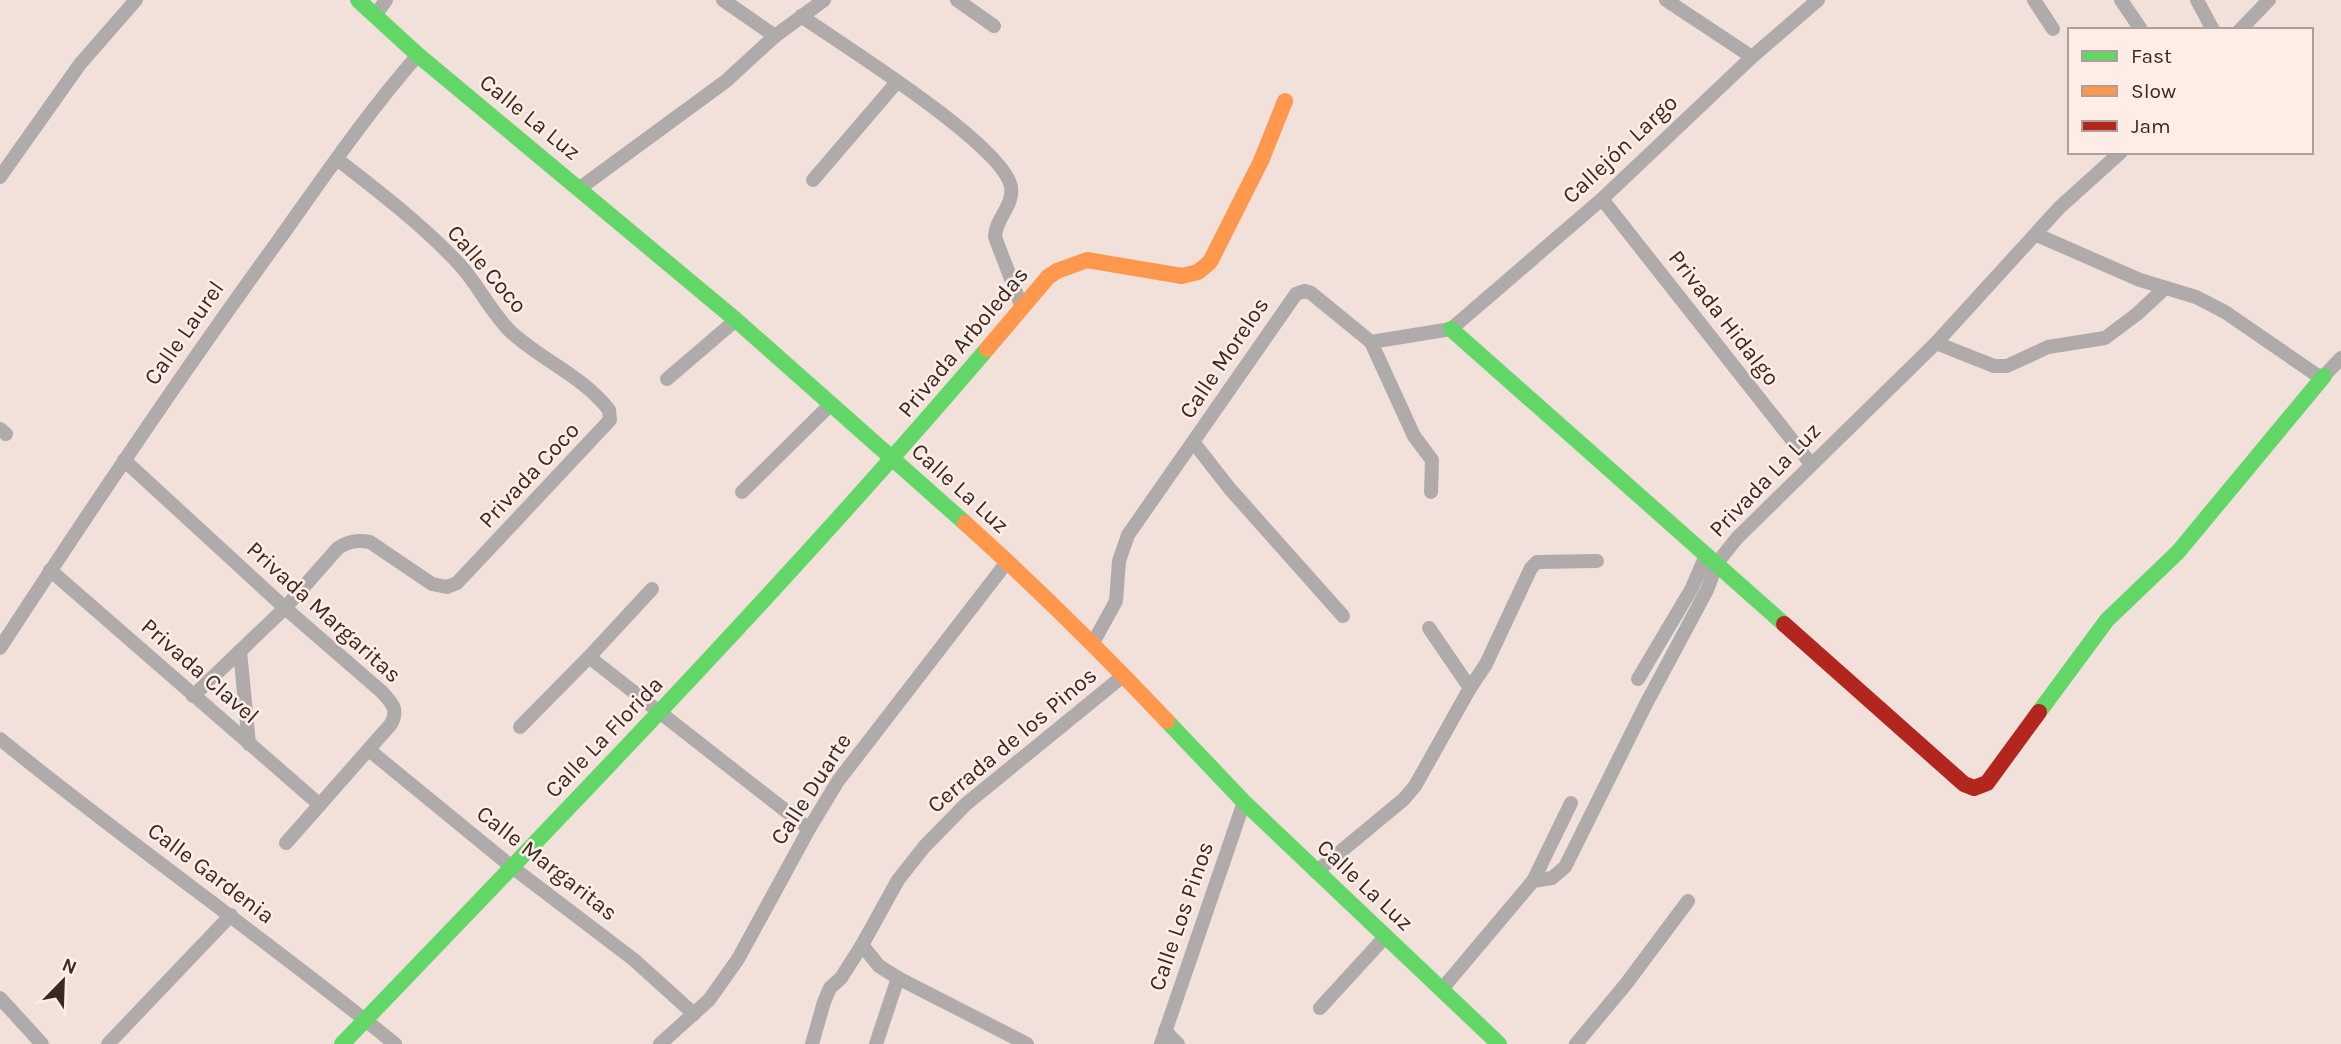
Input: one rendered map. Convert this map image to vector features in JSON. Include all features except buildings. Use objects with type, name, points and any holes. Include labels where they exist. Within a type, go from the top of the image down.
[{"type":"street","points":[[0,177],[80,64],[136,0]]},
{"type":"street","name":"Calle La Luz","points":[[358,0],[418,55],[736,320],[1024,576],[1093,643],[1244,802],[1499,1044]]},
{"type":"street","points":[[375,16],[386,0]]},
{"type":"street","points":[[723,0],[775,36]]},
{"type":"street","points":[[580,188],[726,81],[775,36],[824,0]]},
{"type":"street","points":[[957,0],[994,26]]},
{"type":"street","points":[[1666,0],[1752,57]]},
{"type":"street","name":"Callejón Largo","points":[[1451,329],[1602,199],[1752,57],[1818,0]]},
{"type":"street","points":[[2034,0],[2053,29]]},
{"type":"street","points":[[2121,0],[2140,28]]},
{"type":"street","points":[[2197,0],[2212,28]]},
{"type":"street","points":[[2242,28],[2269,0]]},
{"type":"street","points":[[801,16],[958,125],[1006,173],[1012,194],[995,229],[995,237],[1022,308]]},
{"type":"street","name":"Calle Laurel","points":[[0,648],[124,460],[223,317],[337,159],[418,55]]},
{"type":"street","points":[[813,180],[897,82]]},
{"type":"street","name":"Privada Arboledas","points":[[894,458],[1048,277],[1057,271],[1087,260],[1182,276],[1198,272],[1210,262],[1261,161],[1285,101]]},
{"type":"street","name":"Privada La Luz","points":[[1442,989],[1533,881],[1552,878],[1565,867],[1646,704],[1707,590],[1712,559],[1737,538],[1936,343],[2060,207],[2119,154]]},
{"type":"street","name":"Calle Coco","points":[[337,159],[412,219],[443,248],[462,267],[512,332],[542,357],[576,379],[605,405]]},
{"type":"street","name":"Privada Hidalgo","points":[[1602,199],[1811,464]]},
{"type":"street","points":[[2037,235],[2140,280],[2196,297],[2225,312],[2318,376],[2324,376]]},
{"type":"street","points":[[1936,343],[1994,366],[2007,366],[2048,347],[2105,338],[2165,288]]},
{"type":"street","name":"Calle Morelos","points":[[1093,643],[1116,601],[1119,561],[1128,535],[1296,293],[1311,293],[1371,342]]},
{"type":"street","points":[[667,379],[736,320]]},
{"type":"street","points":[[1431,492],[1432,460],[1414,436],[1371,342],[1451,329],[1964,784],[1974,788],[1987,782],[2106,620],[2178,552],[2341,358]]},
{"type":"street","points":[[742,492],[831,404]]},
{"type":"street","name":"Privada Coco","points":[[285,608],[338,548],[359,540],[370,542],[432,584],[441,587],[457,583],[606,426],[611,415],[605,405]]},
{"type":"street","points":[[1194,443],[1230,489],[1343,615]]},
{"type":"street","name":"Calle La Florida","points":[[342,1044],[659,713],[894,458]]},
{"type":"street","name":"Privada Margaritas","points":[[124,460],[391,703],[396,716],[286,842]]},
{"type":"street","points":[[1638,679],[1712,559]]},
{"type":"street","points":[[1316,872],[1404,799],[1415,786],[1486,664],[1531,568],[1537,562],[1597,561]]},
{"type":"street","name":"Calle Duarte","points":[[660,1044],[709,1000],[738,959],[838,781],[1007,562]]},
{"type":"street","name":"Privada Clavel","points":[[50,570],[320,805]]},
{"type":"street","points":[[520,727],[652,589]]},
{"type":"street","points":[[193,696],[285,608]]},
{"type":"street","points":[[1429,628],[1470,688]]},
{"type":"street","points":[[240,650],[249,744]]},
{"type":"street","points":[[589,657],[809,829]]},
{"type":"street","name":"Cerrada de los Pinos","points":[[813,1044],[830,988],[841,978],[898,880],[924,847],[966,804],[1123,676]]},
{"type":"street","name":"Calle Gardenia","points":[[0,739],[89,811],[231,915],[395,1044]]},
{"type":"street","name":"Calle Margaritas","points":[[369,750],[512,866],[624,952],[694,1014]]},
{"type":"street","name":"Calle Los Pinos","points":[[1163,1038],[1244,802]]},
{"type":"street","points":[[1533,881],[1571,803]]},
{"type":"street","points":[[1576,1044],[1626,984],[1688,901]]},
{"type":"street","points":[[108,1044],[231,915]]},
{"type":"street","points":[[1320,1008],[1386,936]]},
{"type":"street","points":[[862,945],[879,966],[898,978],[1027,1044]]},
{"type":"street","points":[[876,1044],[898,978]]},
{"type":"street","points":[[2,1006],[42,1044]]},
{"type":"street","points":[[1163,1038],[1178,1044]]},
{"type":"traffic: fast","points":[[358,0],[418,55],[736,320],[965,523]]},
{"type":"traffic: fast","points":[[1451,329],[1784,624]]},
{"type":"traffic: fast","points":[[342,1044],[751,614],[987,349]]},
{"type":"traffic: fast","points":[[2039,712],[2107,620],[2178,552],[2324,376]]},
{"type":"traffic: fast","points":[[1167,721],[1244,802],[1499,1044]]},
{"type":"traffic: slow","points":[[987,349],[1048,277],[1087,260],[1182,276],[1198,272],[1210,262],[1261,161],[1285,101]]},
{"type":"traffic: slow","points":[[965,523],[1068,620],[1167,721]]},
{"type":"traffic: jam","points":[[1784,624],[1964,784],[1974,788],[1987,783],[2039,712]]}]
